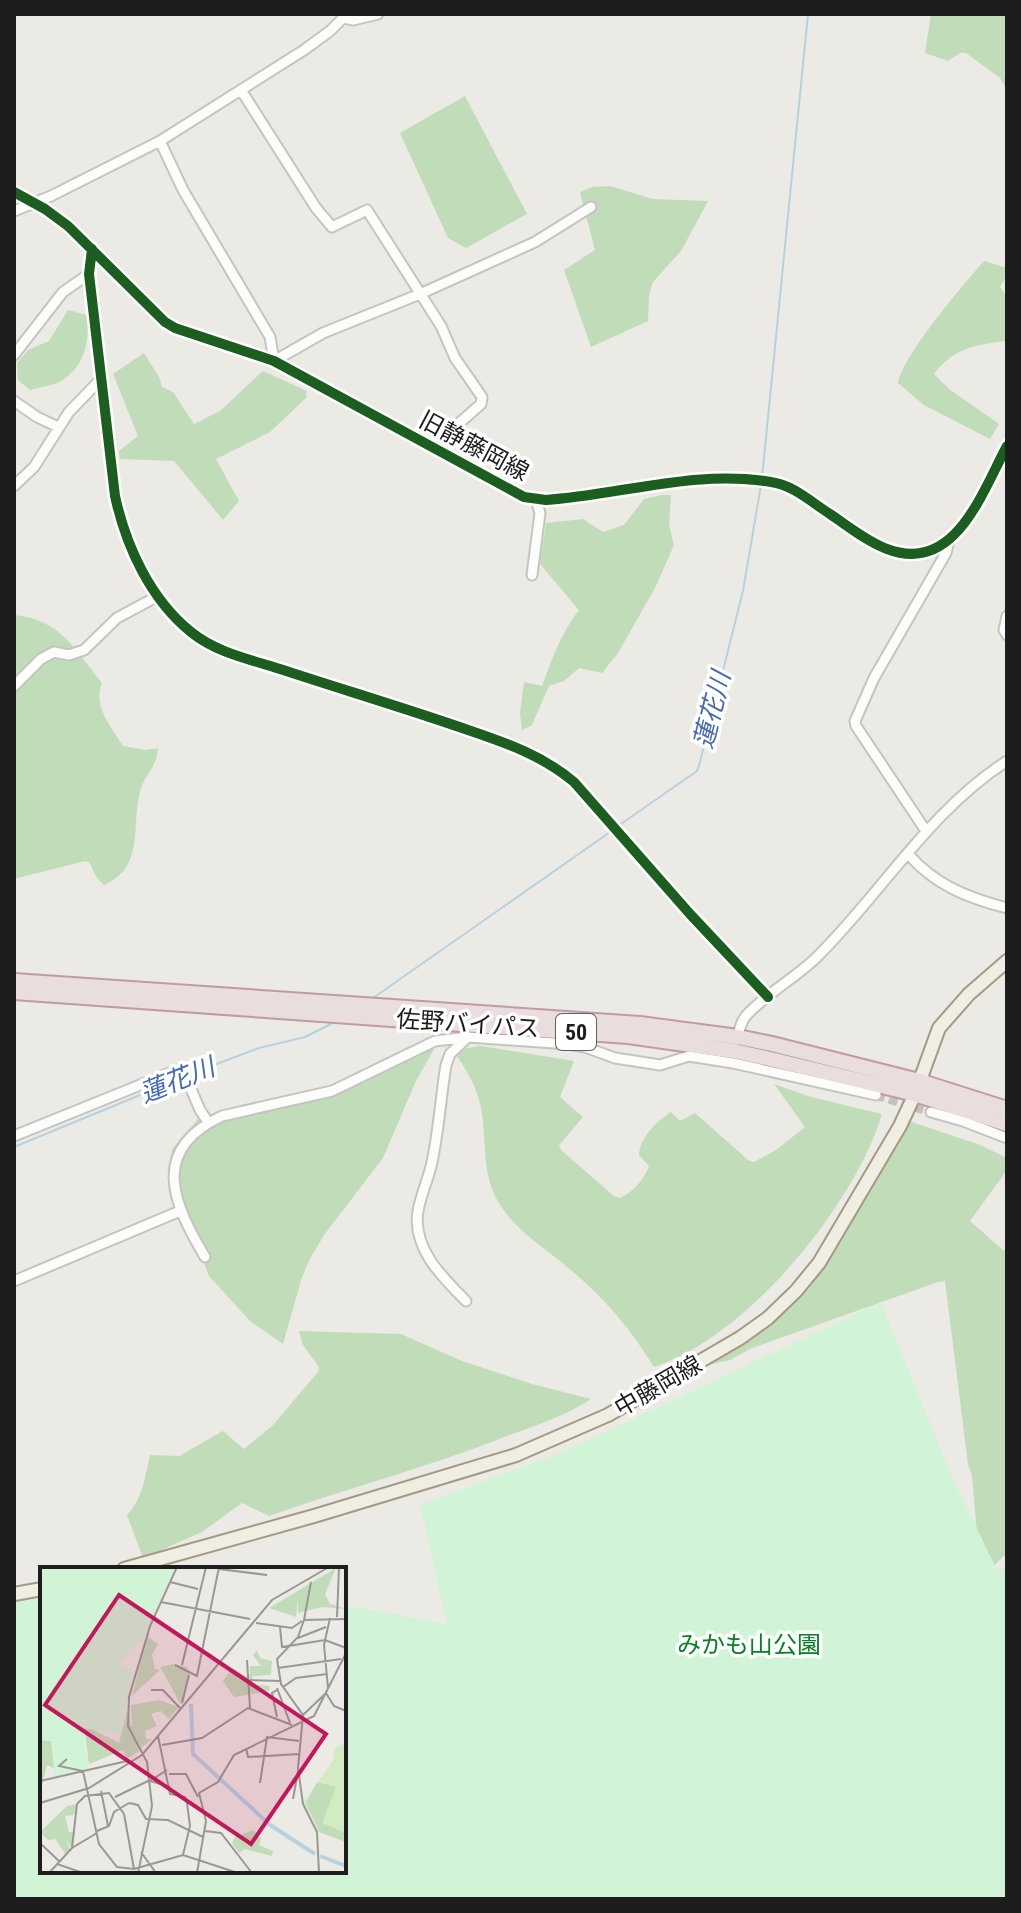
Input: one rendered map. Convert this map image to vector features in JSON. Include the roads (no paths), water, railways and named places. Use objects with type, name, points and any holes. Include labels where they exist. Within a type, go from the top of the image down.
[{"type":"highway","name":"佐野バイパス","points":[[14,981],[625,1022],[735,1050],[917,1087],[1007,1109]]},
{"type":"highway","name":"佐野バイパス","points":[[14,992],[560,1030],[735,1050]]},
{"type":"highway","name":"佐野バイパス","points":[[917,1087],[1007,1124]]},
{"type":"main road","name":"中藤岡線","points":[[131,1567],[329,1512],[516,1455],[608,1415],[768,1318],[796,1291],[835,1237],[900,1126],[932,1042],[945,1020],[1007,961]]},
{"type":"main road","points":[[14,1594],[40,1589]]},
{"type":"street","points":[[14,211],[160,141],[304,50],[345,16],[353,20],[378,14]]},
{"type":"street","points":[[241,90],[316,208],[332,227],[367,210],[441,326],[455,358],[482,397],[481,404],[432,447]]},
{"type":"street","points":[[160,141],[183,190],[270,337],[274,361],[333,329],[535,242],[591,207]]},
{"type":"street","name":"旧静藤岡線","points":[[14,192],[68,226],[165,322],[175,328],[274,361],[524,497],[536,500],[685,482],[750,479],[791,488],[890,550],[915,554],[930,552],[949,541]]},
{"type":"street","points":[[92,249],[89,274],[111,468],[121,522],[143,572],[158,596],[192,632],[236,656],[425,714],[536,755],[574,782],[768,997]]},
{"type":"street","points":[[14,355],[63,292],[89,274]]},
{"type":"street","points":[[14,486],[34,467],[81,397],[101,379]]},
{"type":"street","points":[[14,401],[58,427]]},
{"type":"street","points":[[926,831],[855,721],[874,678],[946,553],[949,541],[964,525],[1007,446]]},
{"type":"street","points":[[532,575],[540,513],[536,500]]},
{"type":"street","points":[[14,686],[41,659],[54,652],[69,655],[84,650],[117,618],[158,596]]},
{"type":"street","points":[[1007,616],[1004,630],[1007,635]]},
{"type":"street","points":[[735,1050],[742,1021],[817,957],[926,831],[979,781],[1006,763]]},
{"type":"street","points":[[908,854],[921,869],[950,888],[972,899],[1007,908]]},
{"type":"street","points":[[466,1301],[445,1281],[423,1249],[417,1231],[418,1211],[433,1158],[446,1065],[450,1054],[468,1037]]},
{"type":"street","points":[[205,1257],[180,1211],[173,1166],[181,1151],[208,1122],[222,1116],[332,1091],[435,1041],[468,1037],[568,1044],[615,1058],[660,1065],[689,1056],[735,1050],[876,1095]]},
{"type":"street","points":[[14,1136],[183,1070],[208,1122]]},
{"type":"street","points":[[931,1112],[1007,1138]]},
{"type":"street","points":[[14,1281],[180,1211]]},
{"type":"waterway","name":"蓮花川","points":[[762,478],[808,14]]},
{"type":"waterway","name":"蓮花川","points":[[618,826],[697,771],[743,591],[761,485]]},
{"type":"waterway","name":"蓮花川","points":[[373,998],[613,830]]},
{"type":"waterway","name":"蓮花川","points":[[190,1074],[259,1048],[305,1037],[337,1021]]},
{"type":"waterway","name":"蓮花川","points":[[14,1147],[184,1077]]},
{"type":"tunnel","points":[[876,1095],[931,1112]]},
{"type":"park label","name":"みかも山公園","points":[[749,1645]]}]
